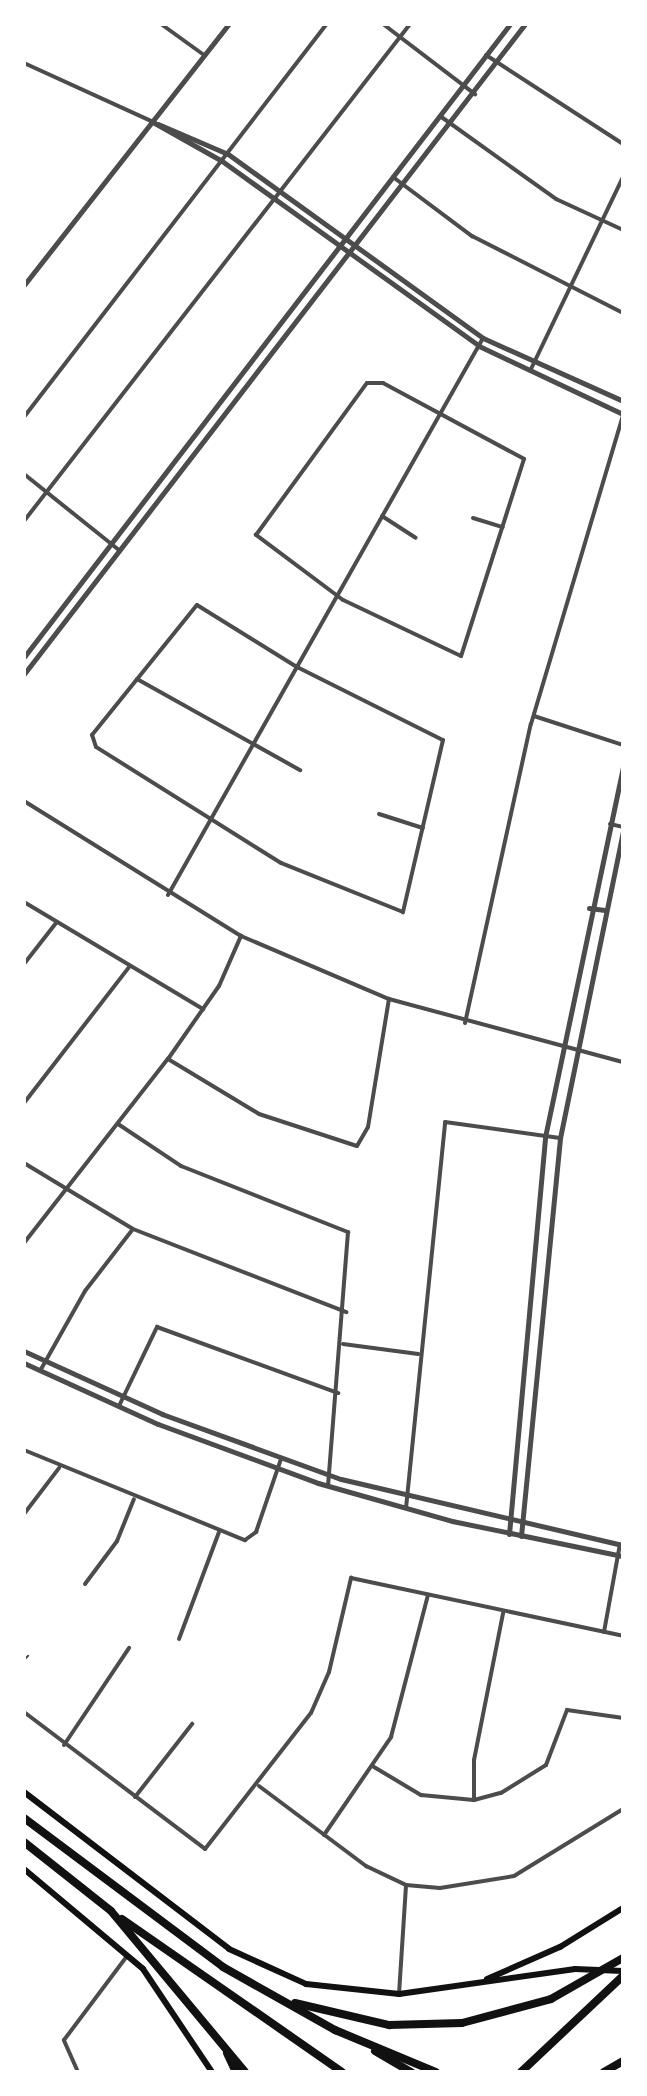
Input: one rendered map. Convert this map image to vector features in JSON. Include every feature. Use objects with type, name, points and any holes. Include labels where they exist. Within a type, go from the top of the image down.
[{"type":"highway","points":[[24,1818],[194,1948],[411,2072]]},
{"type":"highway","points":[[24,1842],[111,1911],[302,2049],[342,2072]]},
{"type":"highway","points":[[111,1911],[218,2034],[245,2072]]},
{"type":"highway","points":[[279,1998],[364,2022],[428,2026],[498,2016],[571,1990],[623,1958]]},
{"type":"highway","points":[[521,2072],[623,1973]]},
{"type":"highway","points":[[335,2030],[436,2072]]},
{"type":"highway","points":[[218,2034],[236,2072]]},
{"type":"highway","points":[[604,2072],[623,2061]]},
{"type":"main road","points":[[24,1792],[260,1967],[327,1989],[399,1994],[585,1968],[623,1973]]},
{"type":"main road","points":[[24,1869],[129,1954],[176,2010],[212,2072]]},
{"type":"main road","points":[[480,1983],[560,1947],[623,1908]]},
{"type":"street","points":[[161,24],[204,55]]},
{"type":"street","points":[[24,285],[229,24]]},
{"type":"street","points":[[24,417],[327,24]]},
{"type":"street","points":[[383,24],[475,94]]},
{"type":"street","points":[[24,521],[278,202],[410,24]]},
{"type":"street","points":[[24,657],[510,24]]},
{"type":"street","points":[[24,674],[475,94],[525,24]]},
{"type":"street","points":[[486,55],[623,144]]},
{"type":"street","points":[[24,63],[228,154],[354,250],[483,338],[623,401]]},
{"type":"street","points":[[440,116],[524,180],[623,230]]},
{"type":"street","points":[[158,124],[222,161],[347,258],[479,346],[623,415],[534,716],[465,1023]]},
{"type":"street","points":[[393,177],[568,291],[623,313]]},
{"type":"street","points":[[530,372],[623,177]]},
{"type":"street","points":[[168,895],[483,338]]},
{"type":"street","points":[[367,383],[383,383],[440,414],[522,454],[503,527],[461,656],[401,633],[338,594],[261,542],[257,528],[367,383]]},
{"type":"street","points":[[24,474],[120,551]]},
{"type":"street","points":[[382,516],[416,538]]},
{"type":"street","points":[[473,518],[503,527]]},
{"type":"street","points":[[197,605],[297,667],[440,736],[407,909],[394,913],[281,863],[92,741],[137,679],[197,605]]},
{"type":"street","points":[[137,679],[300,770]]},
{"type":"street","points":[[534,716],[623,745]]},
{"type":"street","points":[[509,1534],[545,1137],[589,908],[623,767]]},
{"type":"street","points":[[24,801],[168,895],[241,936],[389,999],[465,1023],[623,1062]]},
{"type":"street","points":[[379,814],[423,828]]},
{"type":"street","points":[[521,1536],[560,1138],[587,988],[623,828],[609,824]]},
{"type":"street","points":[[24,902],[203,1009]]},
{"type":"street","points":[[589,908],[605,910]]},
{"type":"street","points":[[24,964],[56,923]]},
{"type":"street","points":[[24,1243],[168,1059],[203,1009],[241,936]]},
{"type":"street","points":[[24,1103],[130,966]]},
{"type":"street","points":[[574,985],[587,988]]},
{"type":"street","points":[[168,1059],[247,1108],[357,1146],[368,1127],[389,999]]},
{"type":"street","points":[[406,1508],[418,1354],[445,1122],[560,1138]]},
{"type":"street","points":[[118,1124],[181,1166],[348,1232],[346,1312],[328,1486]]},
{"type":"street","points":[[24,1163],[65,1191],[133,1229],[346,1312]]},
{"type":"street","points":[[40,1371],[133,1229]]},
{"type":"street","points":[[118,1407],[157,1327],[338,1393]]},
{"type":"street","points":[[343,1344],[418,1354]]},
{"type":"street","points":[[24,1351],[123,1397],[330,1475],[509,1523],[622,1544],[604,1633]]},
{"type":"street","points":[[24,1363],[118,1407],[328,1486],[509,1534],[621,1555]]},
{"type":"street","points":[[24,1450],[134,1499],[219,1531],[253,1537],[281,1459]]},
{"type":"street","points":[[24,1514],[60,1467]]},
{"type":"street","points":[[85,1584],[117,1541],[134,1499]]},
{"type":"street","points":[[179,1639],[219,1531]]},
{"type":"street","points":[[24,1712],[205,1849],[259,1786],[321,1693],[348,1581],[623,1636]]},
{"type":"street","points":[[324,1835],[374,1767],[401,1707],[428,1595]]},
{"type":"street","points":[[474,1800],[474,1760],[503,1613]]},
{"type":"street","points":[[64,1745],[129,1648]]},
{"type":"street","points":[[374,1767],[427,1797],[474,1800],[501,1793],[546,1765],[567,1710],[623,1718]]},
{"type":"street","points":[[135,1797],[192,1724]]},
{"type":"street","points":[[259,1786],[324,1835],[406,1885],[455,1888],[502,1880],[623,1809]]},
{"type":"street","points":[[399,1994],[406,1885]]},
{"type":"street","points":[[78,2072],[64,2040],[129,1954]]},
{"type":"lane","points":[[24,1660],[28,1656]]}]
